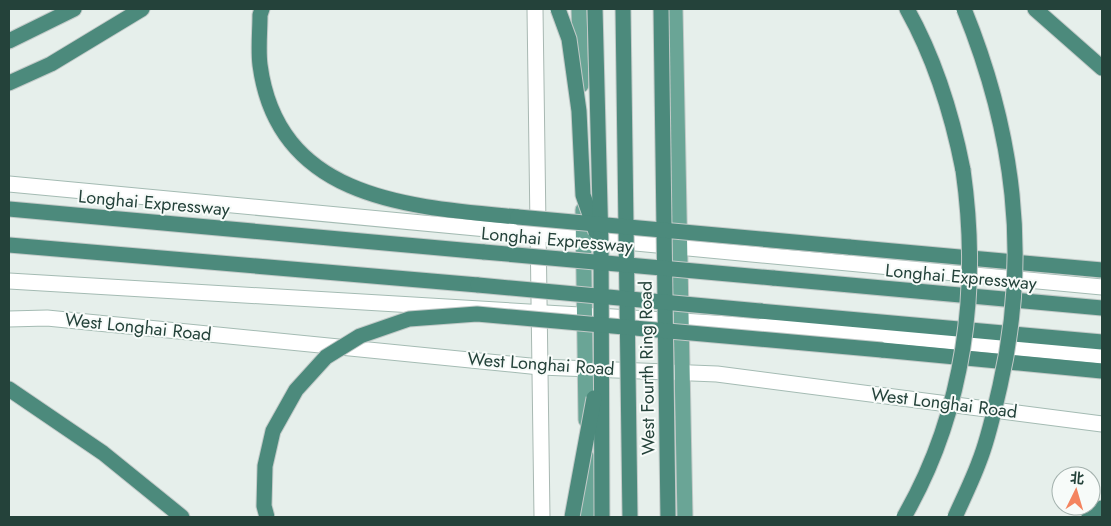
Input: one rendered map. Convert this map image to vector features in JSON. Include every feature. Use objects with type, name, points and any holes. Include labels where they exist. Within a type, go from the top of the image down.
[{"type":"highway","points":[[9,41],[74,9]]},
{"type":"highway","points":[[9,83],[51,64],[142,9]]},
{"type":"highway","points":[[262,9],[260,15],[260,64],[270,102],[290,144],[319,170],[365,193],[411,204],[468,212],[1102,270]]},
{"type":"highway","points":[[558,9],[569,39],[579,111],[583,195],[601,247]]},
{"type":"highway","points":[[572,517],[593,366],[601,247],[595,9]]},
{"type":"highway","name":"West Fourth Ring Road","points":[[623,9],[630,517]]},
{"type":"highway","name":"West Fourth Ring Road","points":[[660,9],[668,517]]},
{"type":"highway","points":[[904,517],[932,464],[955,392],[969,310],[970,251],[968,205],[956,135],[928,50],[907,9]]},
{"type":"highway","points":[[954,517],[979,461],[995,407],[1013,322],[1016,256],[1012,185],[1005,140],[992,85],[964,9]]},
{"type":"highway","points":[[1035,9],[1102,68]]},
{"type":"highway","name":"Longhai Expressway","points":[[9,209],[1102,308]]},
{"type":"highway","points":[[9,245],[1102,342]]},
{"type":"highway","points":[[267,517],[264,506],[266,466],[273,431],[296,390],[326,357],[360,336],[409,318],[477,314],[882,350],[1102,372]]},
{"type":"highway","points":[[593,366],[602,517]]},
{"type":"highway","points":[[9,389],[103,453],[182,517]]},
{"type":"highway","points":[[1089,517],[1102,508]]},
{"type":"main road","points":[[536,9],[542,517]]},
{"type":"main road","points":[[579,9],[585,314],[593,366],[588,517]]},
{"type":"main road","points":[[675,9],[685,517]]},
{"type":"main road","points":[[9,184],[1102,287]]},
{"type":"main road","name":"West Longhai Road","points":[[9,281],[682,320],[837,331],[1102,356]]},
{"type":"main road","name":"West Longhai Road","points":[[9,318],[47,318],[540,367],[593,366],[717,374],[1102,424]]}]
